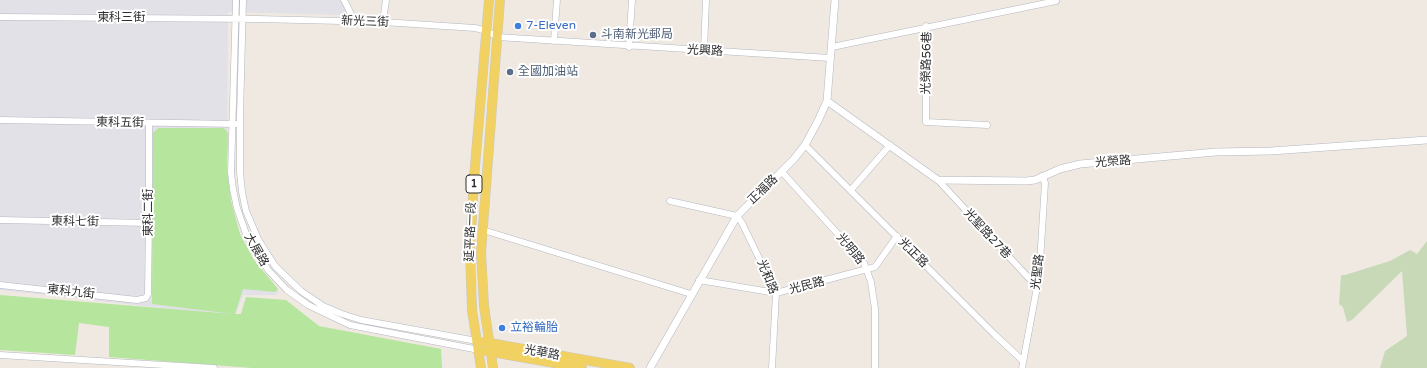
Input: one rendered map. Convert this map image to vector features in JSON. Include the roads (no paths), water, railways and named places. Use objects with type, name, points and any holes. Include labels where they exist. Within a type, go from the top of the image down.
[{"type":"main road","name":"延平路一段","points":[[481,368],[472,310],[470,284],[470,230],[489,0]]},
{"type":"main road","name":"延平路一段","points":[[492,368],[484,306],[481,260],[500,0]]},
{"type":"main road","points":[[480,108],[492,109]]},
{"type":"main road","points":[[474,178],[487,179]]},
{"type":"main road","name":"光華路","points":[[478,346],[630,368]]},
{"type":"main road","name":"光華路","points":[[490,348],[582,368]]},
{"type":"street","name":"大展路","points":[[236,0],[231,173],[237,208],[246,234],[268,270],[287,290],[314,308],[350,325],[478,346]]},
{"type":"street","name":"大展路","points":[[244,0],[240,172],[246,211],[258,239],[275,266],[301,291],[323,306],[361,320],[478,346]]},
{"type":"street","points":[[344,0],[351,14],[352,21]]},
{"type":"street","points":[[383,22],[386,0]]},
{"type":"street","points":[[554,41],[557,0]]},
{"type":"street","points":[[629,47],[632,0]]},
{"type":"street","points":[[704,50],[706,0]]},
{"type":"street","name":"正福路","points":[[650,368],[737,216],[782,172],[805,145],[827,101],[835,0]]},
{"type":"street","name":"光榮路56巷","points":[[987,125],[926,122],[926,26],[1056,1]]},
{"type":"street","name":"東科三街","points":[[0,17],[243,19]]},
{"type":"street","name":"新光三街","points":[[243,19],[383,22],[475,28],[487,31]]},
{"type":"street","points":[[832,47],[926,26]]},
{"type":"street","name":"光興路","points":[[487,31],[497,37],[629,47],[830,58]]},
{"type":"street","points":[[827,101],[938,180]]},
{"type":"street","name":"東科五街","points":[[0,120],[240,124]]},
{"type":"street","name":"東科二街","points":[[143,300],[148,294],[149,123]]},
{"type":"street","name":"光榮路","points":[[938,180],[1026,181],[1060,169],[1080,164],[1216,152],[1427,140]]},
{"type":"street","name":"光正路","points":[[805,145],[898,236],[995,335],[1022,360]]},
{"type":"street","points":[[851,190],[890,145]]},
{"type":"street","name":"光明路","points":[[782,172],[864,263],[871,282],[875,309],[875,368]]},
{"type":"street","name":"光聖路","points":[[1022,368],[1022,360],[1037,287],[1045,183],[1042,176]]},
{"type":"street","name":"光聖路27巷","points":[[938,180],[1037,287]]},
{"type":"street","points":[[670,201],[737,216]]},
{"type":"street","name":"光和路","points":[[737,216],[776,293],[772,368]]},
{"type":"street","name":"東科七街","points":[[0,220],[149,223]]},
{"type":"street","points":[[483,230],[691,294]]},
{"type":"street","name":"光民路","points":[[699,280],[776,293],[867,271],[875,267],[898,236]]},
{"type":"street","name":"東科九街","points":[[0,285],[143,300]]},
{"type":"street","points":[[0,355],[214,368]]},
{"type":"place","name":"7-Eleven","points":[[518,26]]},
{"type":"place","name":"斗南新光郵局","points":[[593,35]]},
{"type":"place","name":"全國加油站","points":[[510,72]]},
{"type":"place","name":"立裕輪胎","points":[[502,328]]}]
